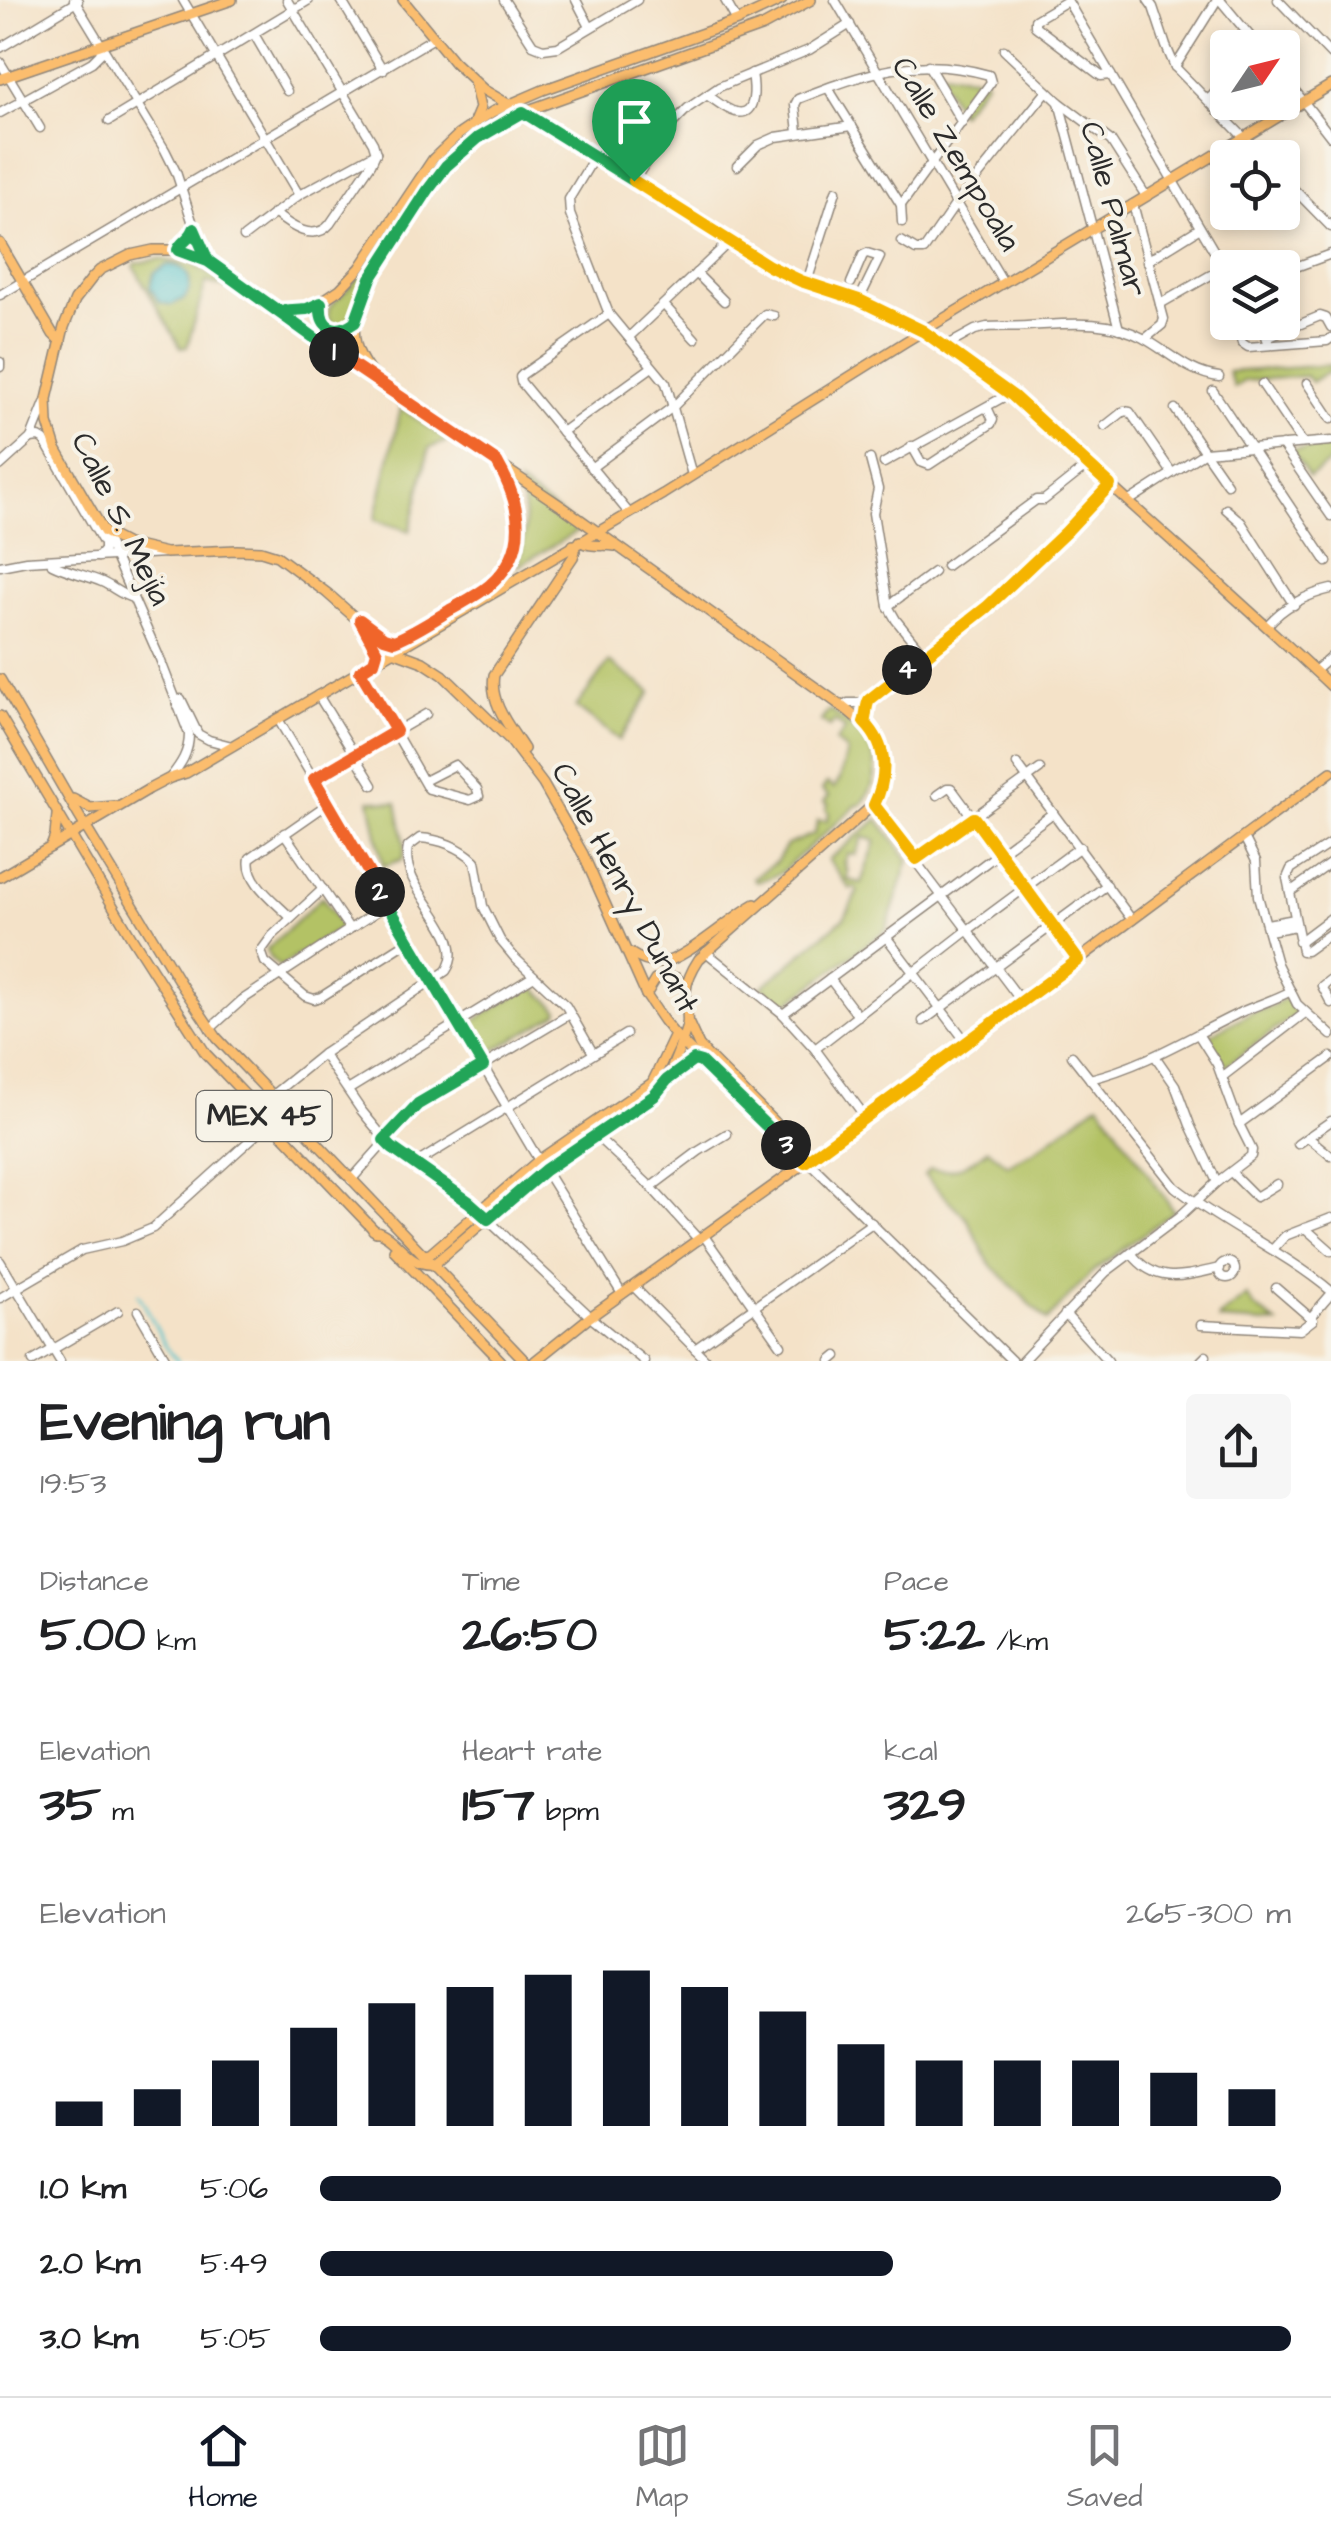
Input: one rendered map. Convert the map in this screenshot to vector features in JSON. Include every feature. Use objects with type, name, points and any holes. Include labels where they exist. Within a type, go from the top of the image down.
[{"type":"main road","points":[[4,78],[232,0]]},
{"type":"main road","points":[[402,0],[484,90],[769,266],[859,300],[946,346],[1010,394],[1331,686]]},
{"type":"main road","points":[[278,311],[307,309],[349,281],[433,159],[474,123],[509,104],[737,22],[782,0]]},
{"type":"main road","points":[[378,381],[360,357],[355,322],[371,278],[446,166],[478,138],[523,112],[707,48],[776,21],[811,0]]},
{"type":"main road","points":[[706,33],[701,41],[707,48]]},
{"type":"main road","points":[[474,82],[480,108],[474,123]]},
{"type":"main road","points":[[0,877],[170,778],[186,773],[629,513],[1331,85]]},
{"type":"main road","points":[[548,126],[545,113],[552,101]]},
{"type":"main road","points":[[0,243],[61,342]]},
{"type":"main road","points":[[47,399],[68,314],[83,288],[100,270],[142,251],[178,250],[208,261],[843,707],[877,737],[884,761],[882,784],[874,805],[706,952],[695,966],[686,990],[688,1020],[652,1082],[539,1160],[434,1264],[420,1264],[386,1234],[373,1230]]},
{"type":"main road","points":[[321,303],[322,318],[330,328],[343,329],[355,322]]},
{"type":"main road","points":[[906,341],[907,322]]},
{"type":"main road","name":"Calle S. Mejía","points":[[47,399],[50,433],[56,448],[104,532]]},
{"type":"main road","points":[[362,622],[388,640],[397,640],[471,598],[503,572],[515,550],[518,523],[515,498],[497,462]]},
{"type":"main road","points":[[104,532],[128,544],[166,553]]},
{"type":"main road","points":[[576,543],[618,547]]},
{"type":"main road","points":[[525,758],[496,702],[494,674],[573,557],[576,543]]},
{"type":"main road","name":"Calle Henry Dunant","points":[[166,553],[269,553],[294,566],[394,651],[424,662],[443,675],[489,718],[525,758],[571,830],[646,995],[701,1062],[810,1162]]},
{"type":"main road","points":[[362,622],[376,648],[374,662]]},
{"type":"main road","name":"MEX 45","points":[[0,679],[65,792],[224,1048],[525,1361]]},
{"type":"main road","points":[[0,713],[15,704]]},
{"type":"main road","name":"MEX 45","points":[[0,713],[206,1054],[501,1361]]},
{"type":"main road","points":[[16,743],[22,737],[34,738]]},
{"type":"main road","points":[[535,1361],[590,1317],[810,1162],[1331,772]]},
{"type":"main road","points":[[65,792],[90,808],[122,805]]},
{"type":"main road","points":[[51,847],[57,812]]},
{"type":"main road","points":[[628,952],[646,961],[668,961],[764,900]]},
{"type":"main road","points":[[646,995],[655,980],[666,975],[677,978],[686,990]]},
{"type":"main road","name":"Calle Henry Dunant","points":[[688,1020],[694,1037],[708,1056],[810,1162]]},
{"type":"main road","points":[[194,1036],[210,1029]]},
{"type":"main road","points":[[667,1080],[678,1038]]},
{"type":"main road","points":[[206,1054],[210,1047],[224,1048]]},
{"type":"main road","points":[[424,1254],[430,1254],[654,1096],[691,1062],[701,1062]]},
{"type":"main road","points":[[332,1187],[343,1182],[360,1198],[370,1200]]},
{"type":"main road","points":[[404,1252],[412,1254],[414,1244]]},
{"type":"street","points":[[184,0],[299,196]]},
{"type":"street","points":[[274,213],[294,227],[313,234],[322,232],[376,153],[287,0]]},
{"type":"street","points":[[109,121],[309,0]]},
{"type":"street","points":[[341,0],[382,70]]},
{"type":"street","points":[[504,0],[526,37],[542,49],[558,47],[637,0]]},
{"type":"street","points":[[576,0],[590,27]]},
{"type":"street","points":[[724,0],[737,22]]},
{"type":"street","name":"Calle Zempoala","points":[[834,0],[1004,282]]},
{"type":"street","points":[[1111,75],[1102,76],[1035,26],[1035,20],[1067,0],[1111,75],[1213,250]]},
{"type":"street","points":[[1148,0],[1175,66],[1247,140]]},
{"type":"street","points":[[1175,66],[1219,0],[1245,30]]},
{"type":"street","points":[[1278,0],[1331,55]]},
{"type":"street","points":[[0,48],[76,1],[165,150],[208,261]]},
{"type":"street","points":[[634,181],[675,119],[706,95],[809,50],[850,24]]},
{"type":"street","points":[[254,34],[288,91]]},
{"type":"street","points":[[0,296],[434,38]]},
{"type":"street","points":[[0,113],[92,62],[102,45]]},
{"type":"street","points":[[1004,50],[1059,102],[1111,141],[1146,196]]},
{"type":"street","points":[[0,62],[4,78],[40,128]]},
{"type":"street","points":[[928,64],[962,122]]},
{"type":"street","points":[[798,132],[798,100],[878,72],[928,64],[986,73],[991,82],[901,205]]},
{"type":"street","points":[[706,95],[734,112],[744,112],[754,95],[752,73]]},
{"type":"street","points":[[828,88],[901,205],[902,222]]},
{"type":"street","points":[[901,241],[924,250],[1047,91]]},
{"type":"street","points":[[1300,96],[1331,137]]},
{"type":"street","name":"Calle Palmar","points":[[1059,102],[1119,328]]},
{"type":"street","points":[[736,166],[766,141],[798,132],[852,126]]},
{"type":"street","points":[[244,236],[299,196],[376,153]]},
{"type":"street","points":[[594,156],[569,199],[568,208],[609,314],[666,383],[692,475]]},
{"type":"street","points":[[808,282],[836,191]]},
{"type":"street","points":[[1300,195],[1331,227]]},
{"type":"street","points":[[1132,204],[1163,324],[1144,339]]},
{"type":"street","points":[[1147,261],[1200,228]]},
{"type":"street","points":[[178,250],[194,229]]},
{"type":"street","points":[[629,337],[729,242]]},
{"type":"street","points":[[1300,265],[1331,254]]},
{"type":"street","points":[[852,283],[863,255],[881,258],[859,300]]},
{"type":"street","points":[[696,273],[724,300]]},
{"type":"street","points":[[1160,304],[1210,280]]},
{"type":"street","points":[[664,305],[695,339]]},
{"type":"street","points":[[609,314],[520,377],[520,382],[629,513]]},
{"type":"street","points":[[592,468],[674,406],[766,314],[774,316]]},
{"type":"street","points":[[1268,341],[1320,316],[1331,327]]},
{"type":"street","points":[[946,346],[987,327],[1085,323],[1119,328],[1197,372],[1219,377]]},
{"type":"street","points":[[1242,340],[1244,346],[1331,338]]},
{"type":"street","points":[[562,432],[652,367]]},
{"type":"street","points":[[1307,383],[1331,419]]},
{"type":"street","points":[[1262,384],[1302,443]]},
{"type":"street","points":[[1213,391],[1327,562]]},
{"type":"street","points":[[884,463],[1010,394]]},
{"type":"street","points":[[0,466],[31,438],[47,399]]},
{"type":"street","points":[[912,446],[921,462],[929,465],[992,424],[987,407]]},
{"type":"street","points":[[1176,409],[1227,484]]},
{"type":"street","points":[[1105,426],[1124,411],[1130,412],[1172,473]]},
{"type":"street","points":[[31,438],[44,440],[104,544],[102,553],[94,559]]},
{"type":"street","points":[[1129,502],[1204,452],[1330,443]]},
{"type":"street","points":[[1282,445],[1331,516]]},
{"type":"street","points":[[870,460],[878,489],[873,513],[888,606],[926,656]]},
{"type":"street","points":[[946,566],[1036,500],[1044,500],[1088,465]]},
{"type":"street","points":[[843,707],[848,702],[864,704],[987,607],[1110,485]]},
{"type":"street","points":[[1226,509],[1242,522],[1294,604]]},
{"type":"street","name":"Calle S. Mejía","points":[[104,532],[189,734],[184,758],[170,778]]},
{"type":"street","name":"Calle Henry Dunant","points":[[0,566],[166,553]]},
{"type":"street","points":[[48,562],[133,598]]},
{"type":"street","points":[[888,606],[934,572]]},
{"type":"street","points":[[1268,626],[1294,604],[1331,589]]},
{"type":"street","points":[[1315,670],[1331,657]]},
{"type":"street","name":"Calle S. Mejía","points":[[160,659],[168,667],[194,730],[209,740],[232,746]]},
{"type":"street","points":[[360,671],[424,781],[430,789],[470,800],[478,796],[455,765],[424,781]]},
{"type":"street","points":[[318,695],[373,785]]},
{"type":"street","points":[[864,704],[864,722]]},
{"type":"street","points":[[314,779],[426,714]]},
{"type":"street","points":[[278,719],[586,1240],[622,1294]]},
{"type":"street","points":[[1016,764],[1132,920]]},
{"type":"street","points":[[916,859],[1040,769]]},
{"type":"street","points":[[937,794],[952,788],[1078,960]]},
{"type":"street","points":[[291,918],[250,874],[250,858],[328,803]]},
{"type":"street","points":[[874,805],[1022,1002]]},
{"type":"street","points":[[784,1014],[1053,813]]},
{"type":"street","points":[[284,833],[349,928]]},
{"type":"street","points":[[1244,837],[1256,861],[1258,896],[1277,964],[1297,1004],[1324,1022],[1331,1035]]},
{"type":"street","points":[[0,1298],[82,1250],[130,1238],[158,1224],[259,1132],[276,1092],[324,1054],[446,971],[453,956],[451,942],[408,865],[408,846],[420,838],[434,840],[477,864],[483,906],[507,950],[566,1006],[593,1054]]},
{"type":"street","points":[[1331,842],[1291,870],[1287,878],[1302,951],[1331,933]]},
{"type":"street","points":[[815,1049],[1080,847]]},
{"type":"street","points":[[1290,892],[1331,863]]},
{"type":"street","points":[[923,1021],[1107,885]]},
{"type":"street","points":[[323,889],[264,943],[261,951],[265,962],[310,998],[321,997],[409,941]]},
{"type":"street","points":[[210,1029],[278,974],[388,904]]},
{"type":"street","points":[[1299,942],[1331,918]]},
{"type":"street","points":[[1268,927],[1296,922]]},
{"type":"street","points":[[887,938],[967,1044]]},
{"type":"street","points":[[706,952],[784,1014],[866,1118]]},
{"type":"street","points":[[348,1090],[534,976]]},
{"type":"street","points":[[830,978],[858,1016]]},
{"type":"street","points":[[1331,979],[1322,986],[1331,1003]]},
{"type":"street","points":[[1090,1079],[1116,1073],[1291,992]]},
{"type":"street","points":[[1222,1077],[1306,1013]]},
{"type":"street","points":[[351,1180],[418,1104],[570,1014]]},
{"type":"street","points":[[415,1164],[626,1034]]},
{"type":"street","points":[[1022,1361],[1097,1280],[1249,1158],[1252,1150],[1222,1077],[1198,1034]]},
{"type":"street","points":[[324,1054],[384,1140],[483,1215],[641,1360]]},
{"type":"street","points":[[1072,1056],[1175,1188],[1276,1250],[1331,1295],[1300,1330],[1201,1325]]},
{"type":"street","points":[[1155,1056],[1175,1085],[1217,1182]]},
{"type":"street","points":[[1239,1124],[1331,1056]]},
{"type":"street","points":[[1298,1144],[1331,1121]]},
{"type":"street","points":[[588,1126],[701,1238],[781,1345]]},
{"type":"street","points":[[650,1187],[727,1134]]},
{"type":"street","points":[[1309,1138],[1330,1153]]},
{"type":"street","name":"Calle Henry Dunant","points":[[810,1162],[1012,1361]]},
{"type":"street","points":[[1234,1170],[1254,1196],[1259,1197],[1277,1184]]},
{"type":"street","points":[[1276,1250],[1285,1236],[1331,1218]]},
{"type":"street","points":[[695,1349],[872,1223]]},
{"type":"street","points":[[1305,1228],[1331,1251]]},
{"type":"street","points":[[1131,1252],[1143,1267],[1158,1275],[1220,1268]]},
{"type":"street","points":[[0,1261],[60,1361]]},
{"type":"street","points":[[633,1286],[707,1361]]},
{"type":"street","points":[[1276,1288],[1312,1318]]},
{"type":"street","points":[[33,1361],[118,1311]]},
{"type":"street","points":[[138,1312],[166,1361]]},
{"type":"street","points":[[1064,1314],[1108,1361]]},
{"type":"green space","points":[[937,71],[985,79],[986,81],[960,113]]},
{"type":"green space","points":[[160,259],[196,266],[232,289],[206,282],[187,347],[181,348],[134,267],[136,263]]},
{"type":"green space","points":[[368,268],[348,320],[344,325],[334,325],[328,317],[329,308]]},
{"type":"green space","points":[[1331,365],[1331,373],[1311,382],[1306,376],[1244,381],[1234,388],[1228,372]]},
{"type":"green space","points":[[401,408],[448,441],[429,448],[410,531],[375,520]]},
{"type":"green space","points":[[1328,447],[1331,462],[1309,477],[1291,450]]},
{"type":"green space","points":[[519,484],[581,529],[517,567],[525,526]]},
{"type":"green space","points":[[609,662],[651,692],[619,740],[576,707]]},
{"type":"green space","points":[[829,710],[854,729],[871,750],[875,776],[871,790],[861,805],[779,874],[756,882],[753,878],[776,862],[787,845],[814,834],[818,820],[827,821],[828,804],[824,802],[829,796],[822,790],[827,783],[834,788],[840,779],[847,751],[836,742],[845,729],[835,721],[830,727],[821,721]]},
{"type":"green space","points":[[370,800],[397,803],[405,845],[403,859],[383,866]]},
{"type":"green space","points":[[878,819],[909,860],[886,930],[784,1006],[762,987],[845,917],[858,891],[850,889],[828,860]],"holes":[[[863,837],[876,841],[861,883],[847,880],[844,864],[848,854],[856,855]]]},
{"type":"green space","points":[[322,897],[342,927],[280,967],[269,957],[267,949]]},
{"type":"green space","points":[[532,985],[558,1013],[488,1054],[469,1024]]},
{"type":"green space","points":[[1287,997],[1298,1013],[1224,1064],[1208,1038],[1210,1035]]},
{"type":"green space","points":[[1099,1103],[1174,1211],[1091,1273],[1047,1321],[989,1263],[968,1220],[924,1175],[930,1169],[962,1166],[988,1149],[1008,1165],[1037,1149]]},
{"type":"green space","points":[[1247,1296],[1254,1306],[1277,1324],[1219,1320]]},
{"type":"water","points":[[168,265],[181,268],[189,281],[184,299],[171,305],[159,302],[150,287],[154,273]]},
{"type":"waterway","points":[[138,1294],[178,1361]]},
{"type":"route","points":[[634,181],[523,112],[478,138],[446,166],[371,278],[355,322],[338,330],[325,323],[321,303],[307,309],[278,311],[208,261],[194,229],[178,250],[208,261],[352,364],[497,462],[515,498],[515,550],[503,572],[486,588],[394,641],[360,620],[377,652],[374,662],[360,671],[396,731],[314,779],[483,1066],[418,1104],[384,1140],[488,1219],[545,1170],[654,1096],[667,1080],[694,1060],[701,1062],[805,1162],[1078,960],[974,818],[916,859],[874,805],[882,784],[884,761],[877,737],[864,722],[869,700],[987,607],[1110,485],[1013,396],[923,331],[859,300],[769,266],[634,181]]}]
